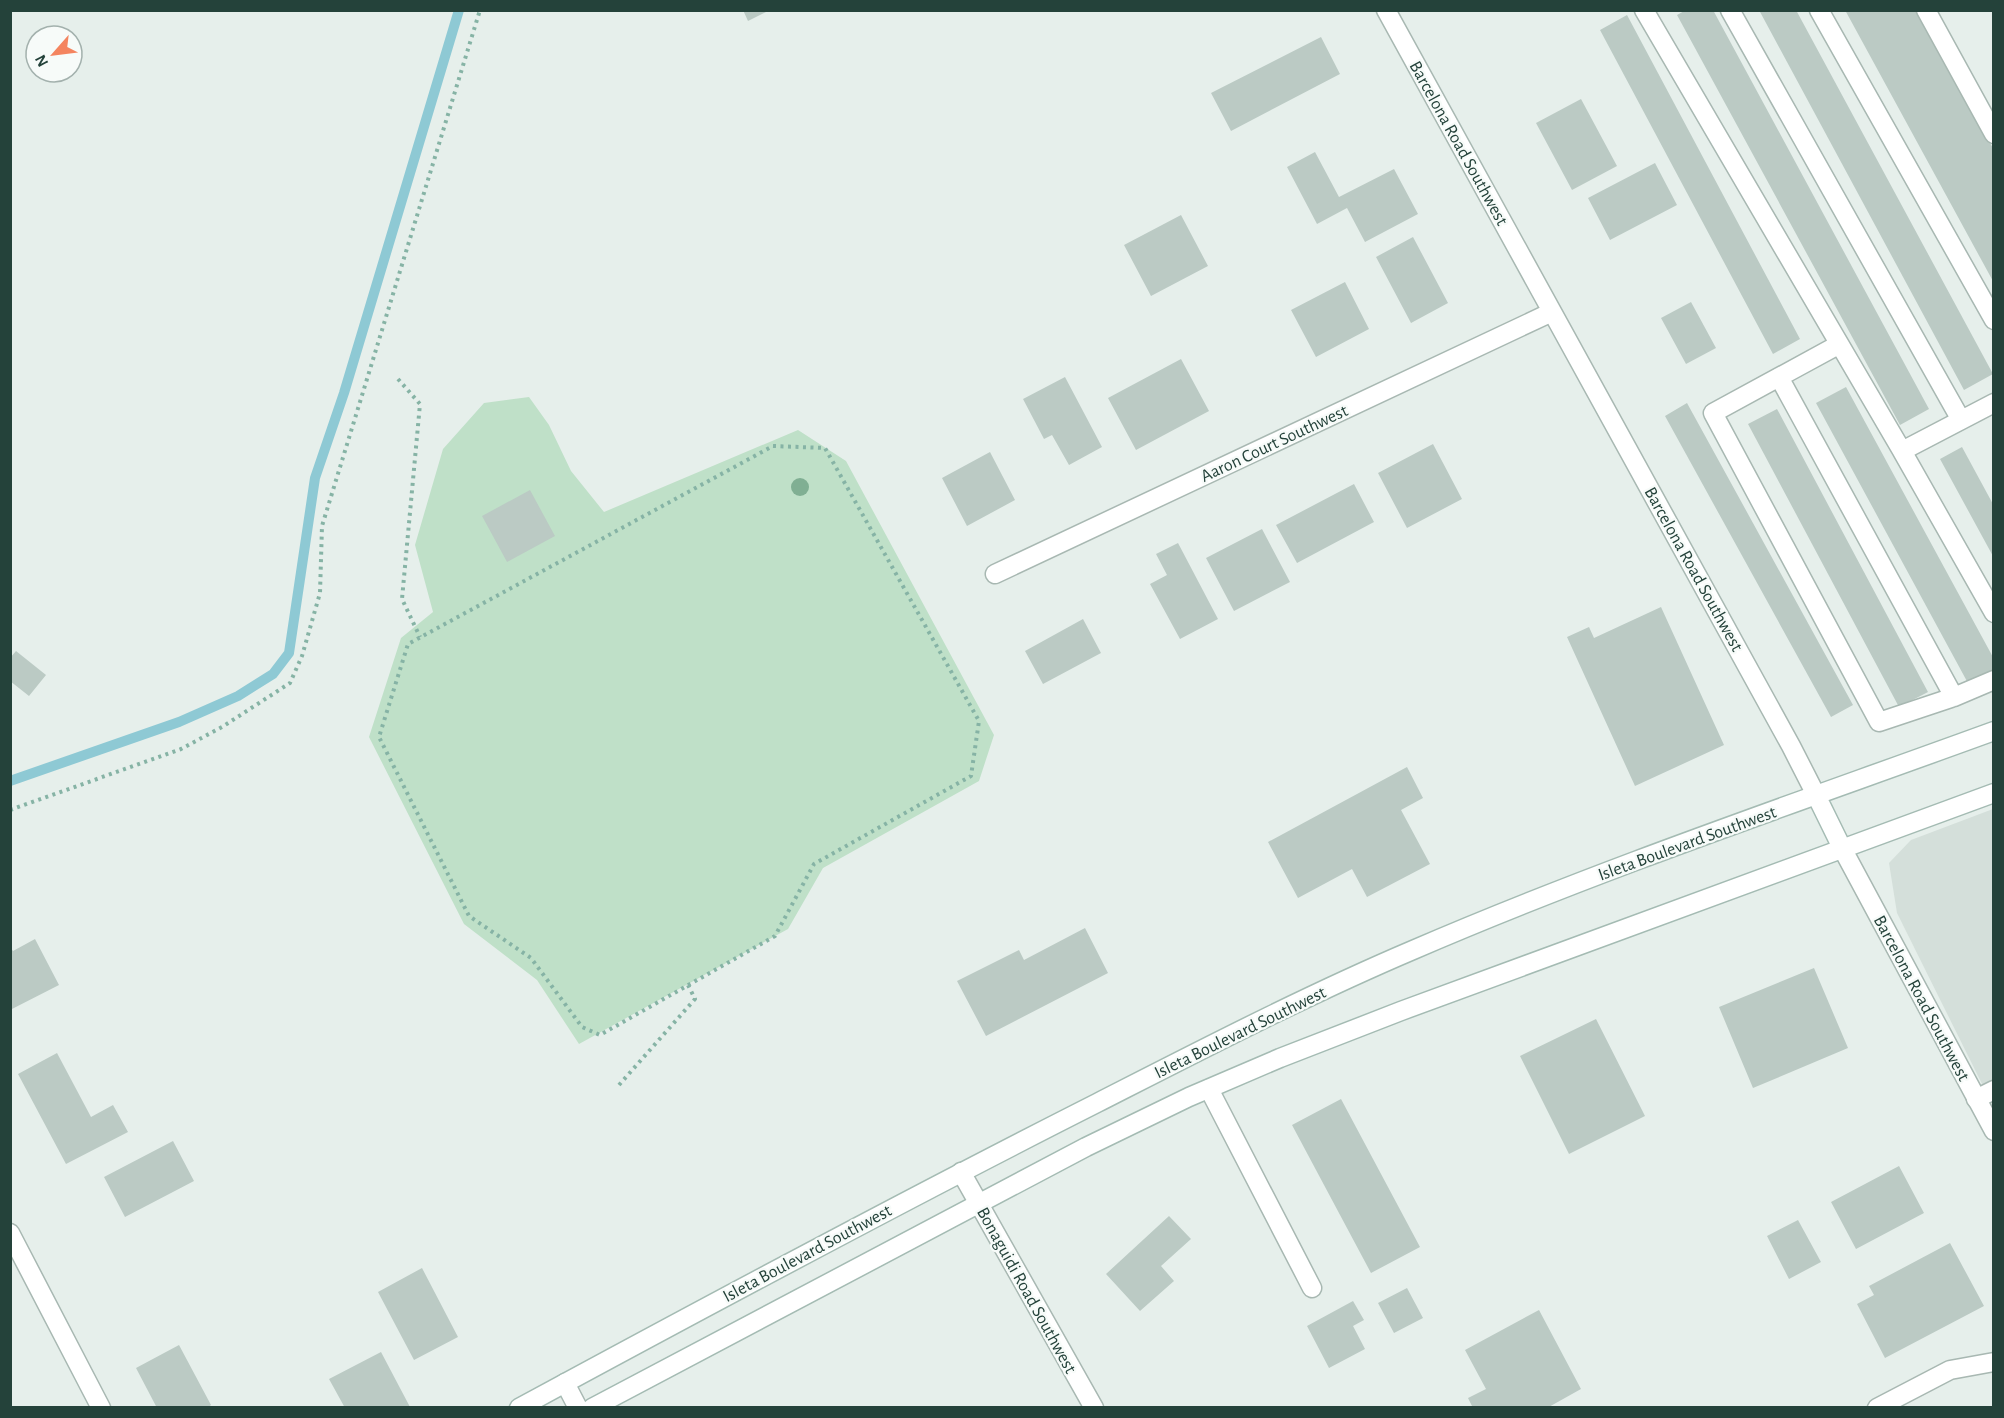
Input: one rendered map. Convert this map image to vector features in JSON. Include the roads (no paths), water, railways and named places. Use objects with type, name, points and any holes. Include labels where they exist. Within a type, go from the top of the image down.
[{"type":"main road","name":"Barcelona Road Southwest","points":[[1386,10],[1780,726],[1842,848],[1994,1131]]},
{"type":"main road","points":[[1644,10],[1994,613]]},
{"type":"main road","points":[[1730,10],[1961,420]]},
{"type":"main road","points":[[1819,10],[1994,320]]},
{"type":"main road","points":[[1926,10],[1994,134]]},
{"type":"main road","name":"Aaron Court Southwest","points":[[995,574],[1552,312]]},
{"type":"main road","points":[[1838,345],[1713,413],[1879,722],[1954,697],[1994,680]]},
{"type":"main road","points":[[1779,377],[1954,697]]},
{"type":"main road","points":[[1902,451],[1994,402]]},
{"type":"main road","name":"Isleta Boulevard Southwest","points":[[519,1407],[961,1172],[1289,1006],[1413,950],[1540,898],[1994,731]]},
{"type":"main road","name":"Isleta Boulevard Southwest","points":[[592,1407],[1086,1147],[1209,1089],[1280,1058],[1401,1011],[1994,793]]},
{"type":"main road","points":[[1209,1089],[1312,1288]]},
{"type":"main road","points":[[1976,1100],[1994,1090]]},
{"type":"main road","name":"Bonaguidi Road Southwest","points":[[961,1172],[1094,1407]]},
{"type":"main road","points":[[10,1233],[101,1407]]},
{"type":"main road","points":[[1877,1407],[1950,1370],[1994,1362]]},
{"type":"main road","points":[[565,1383],[578,1407]]},
{"type":"waterway","points":[[10,781],[179,722],[238,696],[273,674],[289,653],[315,478],[344,393],[459,10]]}]
